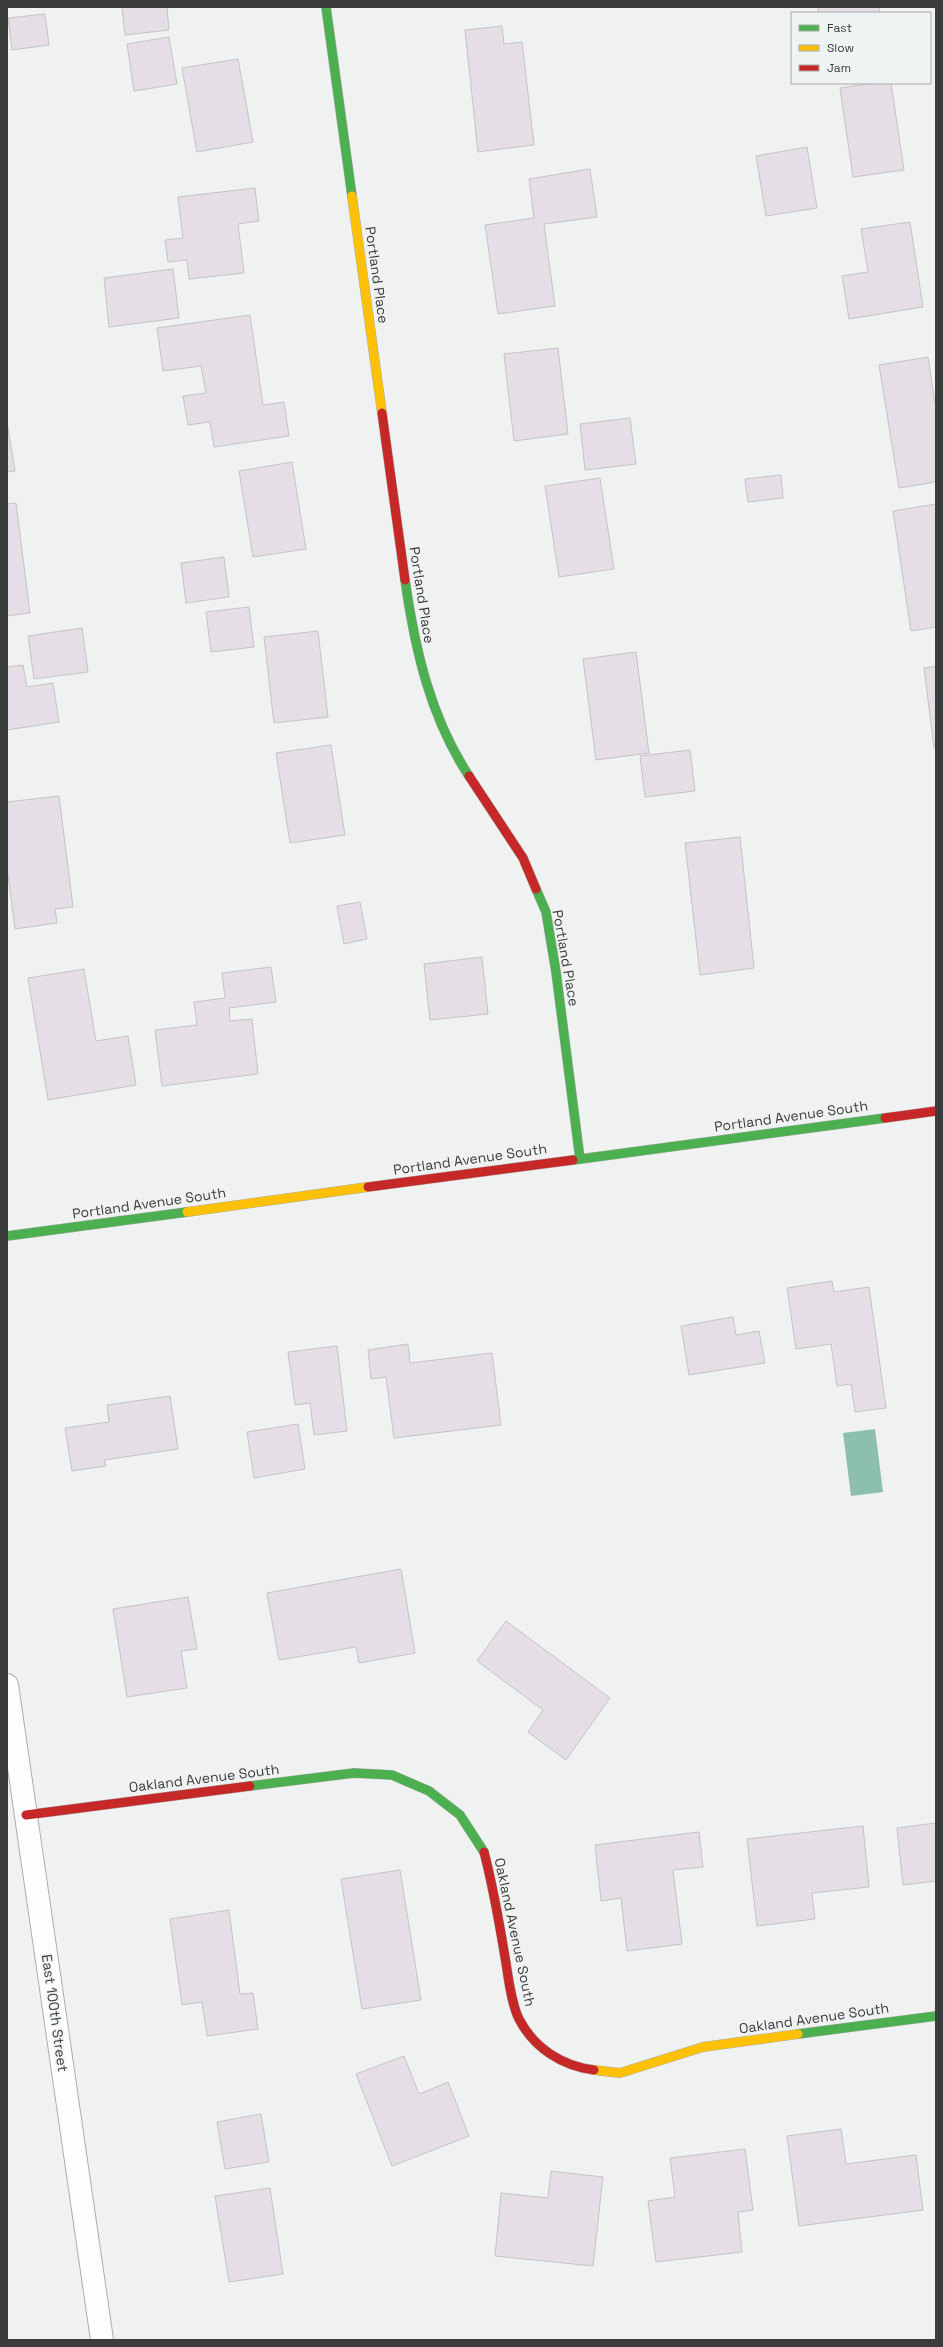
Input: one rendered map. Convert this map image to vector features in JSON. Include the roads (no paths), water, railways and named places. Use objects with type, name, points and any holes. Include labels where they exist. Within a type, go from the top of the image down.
[{"type":"street","name":"Portland Place","points":[[326,7],[413,636],[430,698],[456,756],[523,858],[546,912],[556,972],[580,1158]]},
{"type":"street","name":"Portland Avenue South","points":[[7,1236],[936,1111]]},
{"type":"street","name":"East 100th Street","points":[[7,1685],[102,2340]]},
{"type":"street","name":"Oakland Avenue South","points":[[26,1815],[354,1773],[392,1775],[429,1791],[460,1815],[483,1848],[493,1886],[509,1981],[519,2019],[544,2052],[579,2068],[620,2073],[702,2047],[936,2016]]}]
